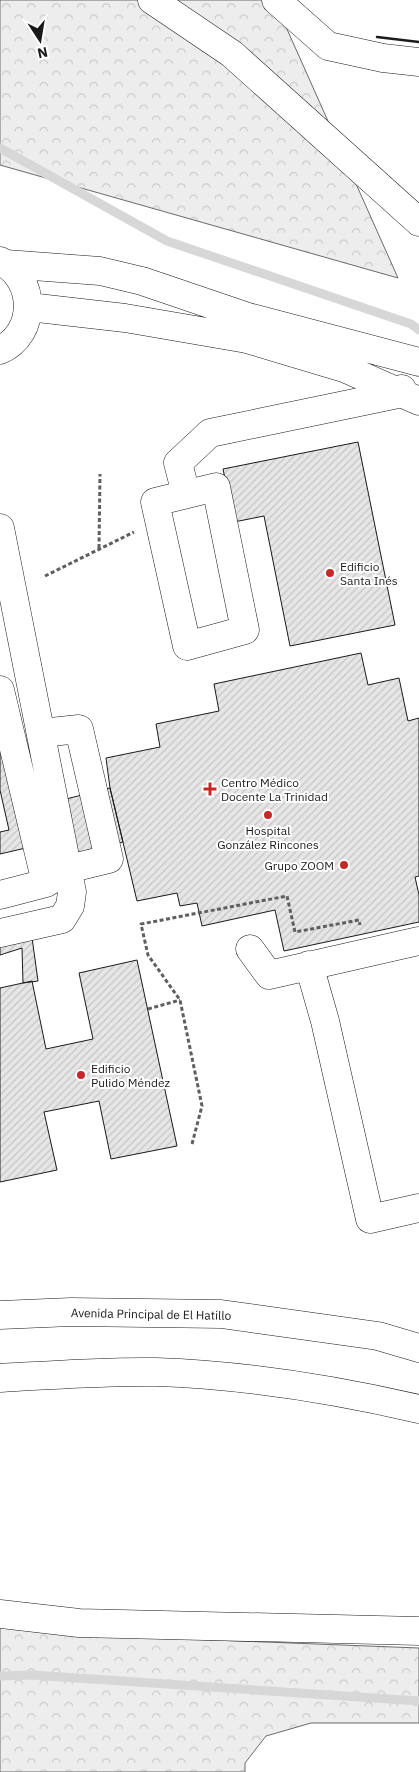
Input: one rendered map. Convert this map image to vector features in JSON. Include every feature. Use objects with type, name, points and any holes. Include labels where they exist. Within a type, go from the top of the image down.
[{"type":"street","points":[[152,0],[232,54],[419,222]]},
{"type":"street","points":[[276,0],[328,46],[383,58],[419,62]]},
{"type":"street","points":[[0,350],[7,347],[18,336],[26,322],[29,307],[26,290],[18,275],[3,262]]},
{"type":"street","points":[[3,262],[100,271],[142,281],[248,316],[419,362],[409,397]]},
{"type":"street","points":[[29,307],[125,318],[247,339],[344,368],[409,397]]},
{"type":"street","points":[[186,494],[178,463],[210,433],[409,397]]},
{"type":"street","points":[[216,487],[245,630],[187,646],[155,502],[186,494],[216,487]]},
{"type":"street","points":[[0,528],[41,733],[57,876]]},
{"type":"street","points":[[0,690],[57,876],[72,892],[70,906],[62,919],[0,933]]},
{"type":"street","points":[[0,895],[109,859],[79,729],[41,733]]},
{"type":"street","points":[[250,949],[269,975],[419,941]]},
{"type":"street","points":[[309,965],[325,1021],[370,1219],[419,1208]]},
{"type":"street","name":"Avenida Principal de El Hatillo","points":[[0,1315],[71,1312],[221,1314],[378,1336],[419,1348]]},
{"type":"street","points":[[0,1378],[165,1373],[278,1382],[351,1394],[419,1409]]},
{"type":"street","points":[[0,1614],[78,1623],[419,1632]]},
{"type":"path","points":[[99,548],[100,474]]},
{"type":"path","points":[[45,576],[99,548],[115,542]]},
{"type":"path","points":[[192,1144],[202,1106],[180,1000],[148,955],[141,924],[287,896],[294,932],[358,920]]},
{"type":"path","points":[[148,1009],[180,1000]]},
{"type":"green space","points":[[0,0],[274,0],[398,278],[0,165]]},
{"type":"green space","points":[[0,1626],[84,1635],[419,1648],[419,1723],[311,1723],[266,1736],[245,1763],[245,1772],[0,1772]]},
{"type":"building","name":"Edificio Santa Inés","points":[[358,442],[395,625],[290,646],[264,516],[234,522],[223,469]]},
{"type":"building","name":"Hospital González Rincones","points":[[361,653],[368,685],[399,678],[408,721],[419,718],[419,876],[415,877],[419,895],[419,922],[284,951],[275,910],[202,926],[197,903],[180,906],[177,893],[137,901],[110,788],[106,758],[160,747],[156,724],[219,711],[214,684]]},
{"type":"building","points":[[0,739],[26,825],[66,799],[110,788],[123,842],[77,853],[73,837],[0,854],[0,832],[9,830],[0,790]]},
{"type":"building","points":[[29,916],[38,981],[23,983],[22,948],[0,955],[0,923]]},
{"type":"building","name":"Edificio Pulido Méndez","points":[[137,960],[177,1146],[111,1159],[99,1101],[44,1112],[57,1170],[0,1182],[0,988],[32,981],[46,1049],[93,1039],[79,973]]},
{"type":"waterway","points":[[0,148],[167,241],[411,324],[419,330]]},
{"type":"waterway","points":[[0,1676],[32,1675],[419,1701]]},
{"type":"wall","points":[[377,37],[419,42]]},
{"type":"place","name":"Edificio Santa Inés","points":[[330,573]]},
{"type":"place","name":"Centro Médico Docente La Trinidad","points":[[210,789]]},
{"type":"place","name":"Hospital González Rincones","points":[[268,815]]},
{"type":"place","name":"Grupo ZOOM","points":[[344,865]]},
{"type":"place","name":"Edificio Pulido Méndez","points":[[81,1075]]}]
